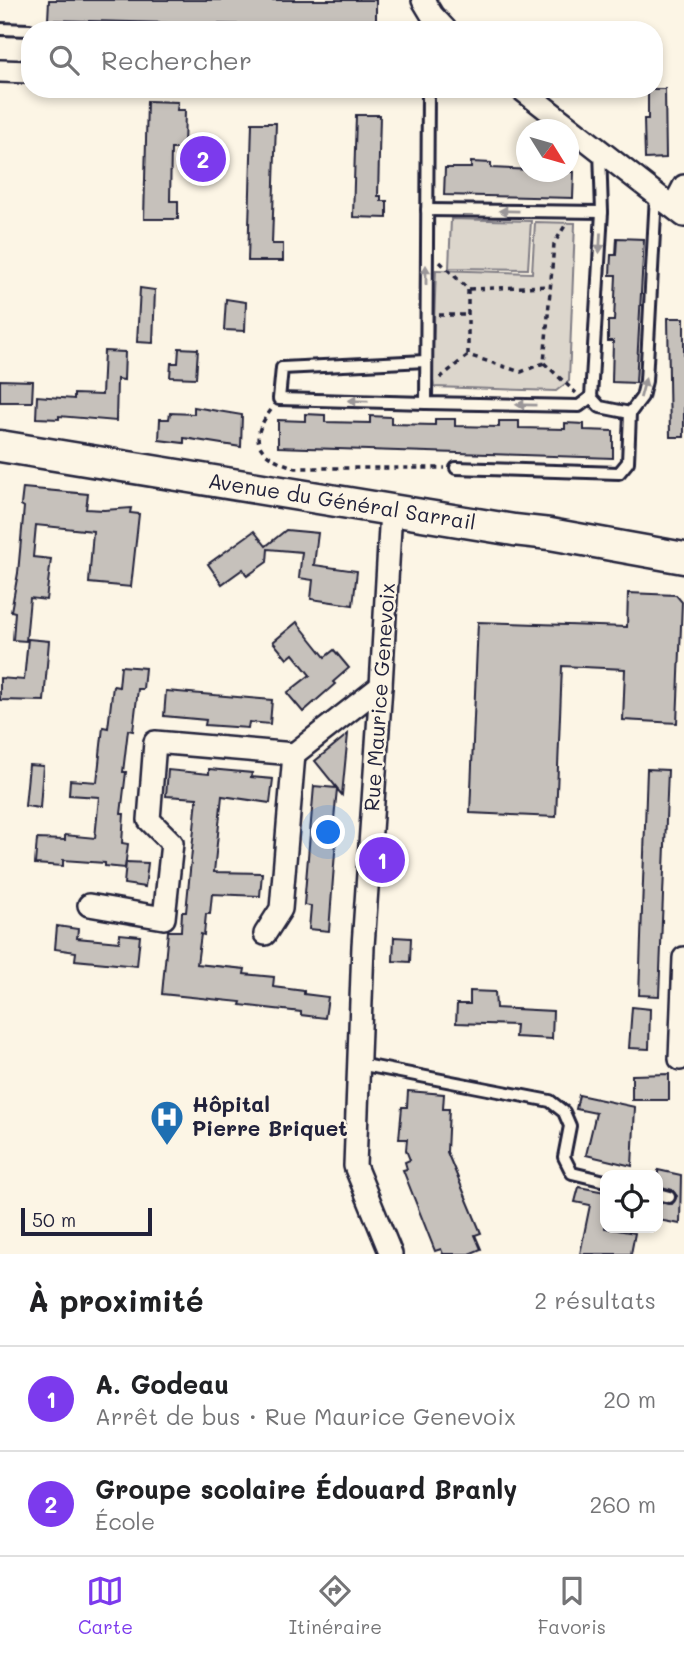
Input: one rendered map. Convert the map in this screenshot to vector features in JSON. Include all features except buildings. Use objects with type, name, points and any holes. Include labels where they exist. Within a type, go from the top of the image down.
[{"type":"main road","name":"Avenue du Général Sarrail","points":[[0,446],[684,558]]},
{"type":"street","points":[[424,0],[436,21]]},
{"type":"street","points":[[0,71],[21,72]]},
{"type":"street","points":[[533,98],[671,206],[684,186]]},
{"type":"street","name":"Rue Maurice Genevoix","points":[[391,510],[382,685],[363,946],[355,1166],[391,1254]]},
{"type":"street","points":[[89,905],[163,918],[172,843],[149,820],[155,742],[294,754],[382,685]]},
{"type":"street","points":[[265,934],[281,909],[294,754]]},
{"type":"street","points":[[680,1059],[684,958]]},
{"type":"lane","points":[[0,29],[21,30]]},
{"type":"lane","points":[[426,402],[428,98]]},
{"type":"lane","points":[[426,361],[282,368],[279,400],[579,406],[588,399],[602,212],[600,150]]},
{"type":"lane","points":[[456,468],[619,472],[628,462],[630,413],[642,397],[646,381],[671,206]]},
{"type":"lane","points":[[426,210],[602,212]]},
{"type":"lane","points":[[588,399],[600,407],[630,413]]},
{"type":"lane","points":[[359,1064],[550,1101],[564,1112],[570,1126],[564,1157],[572,1173],[600,1180]]},
{"type":"path","points":[[544,363],[554,244],[573,211]]},
{"type":"path","points":[[426,248],[468,289],[468,355]]},
{"type":"path","points":[[468,289],[551,286]]},
{"type":"path","points":[[426,315],[468,315]]},
{"type":"path","points":[[468,355],[521,373],[544,363]]},
{"type":"path","points":[[426,390],[468,355]]},
{"type":"path","points":[[544,363],[588,399]]},
{"type":"path","points":[[279,400],[262,422],[257,437],[260,449],[274,461],[296,468],[456,468]]},
{"type":"shaded area","points":[[451,219],[531,221],[528,269],[449,268]]},
{"type":"shaded area","points":[[535,222],[575,223],[569,381],[556,391],[434,387],[432,375],[436,270],[532,273]]},
{"type":"place","name":"Groupe scolaire Édouard Branly","points":[[203,159]]},
{"type":"place","name":"A. Godeau","points":[[382,860]]},
{"type":"place","name":"Hôpital Pierre Briquet","points":[[167,1147]]}]
